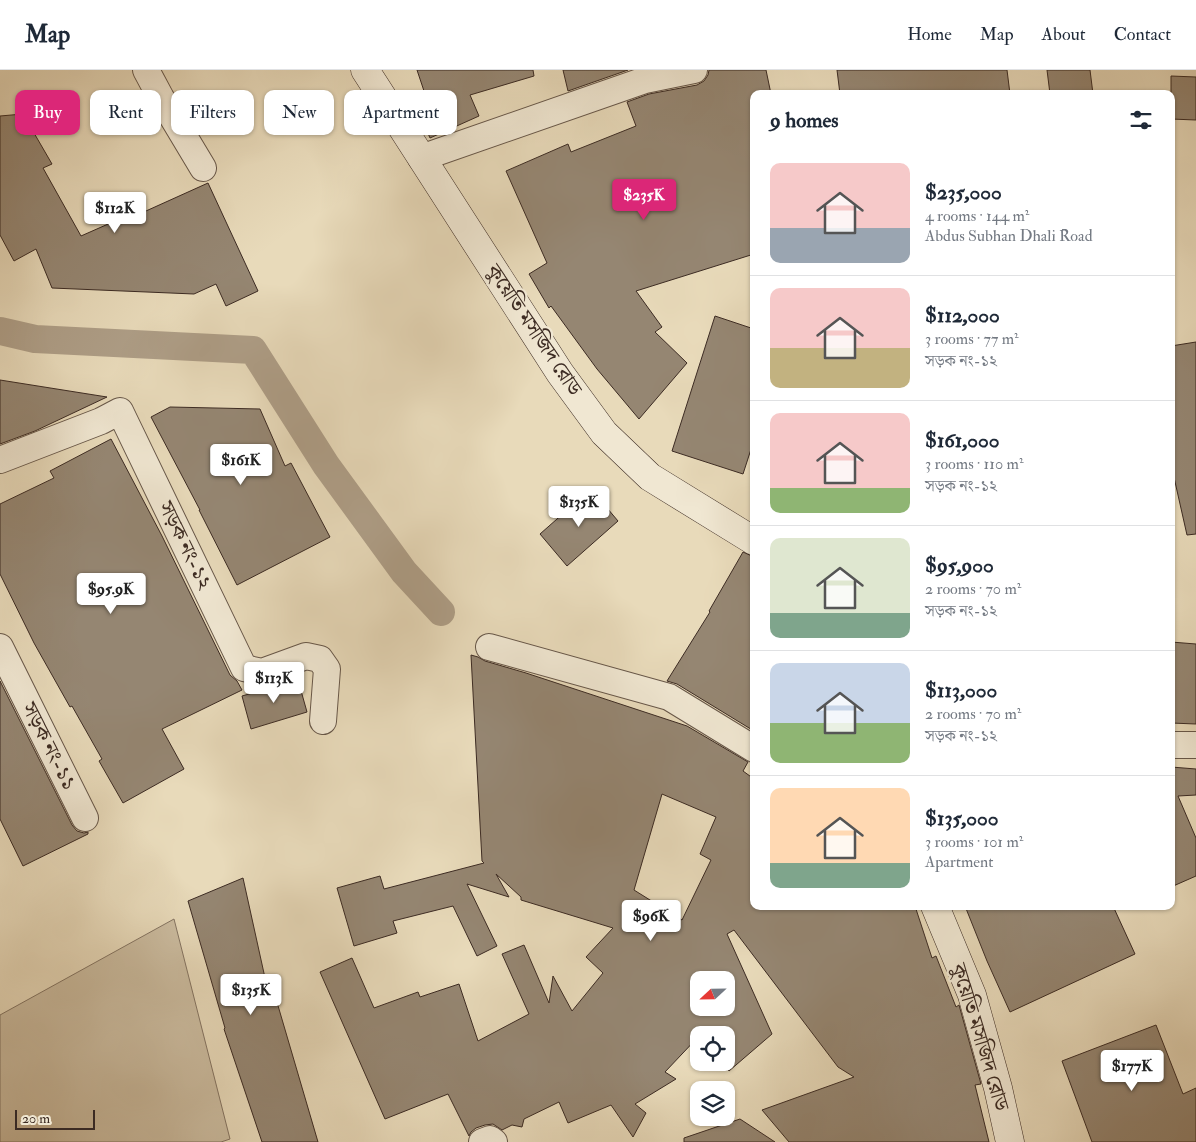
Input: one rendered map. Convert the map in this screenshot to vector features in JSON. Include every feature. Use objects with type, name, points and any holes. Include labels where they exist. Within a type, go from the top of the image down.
[{"type":"street","points":[[146,70],[203,168]]},
{"type":"street","name":"কুয়েতি মসজিদ রোড","points":[[365,70],[560,373],[604,432],[650,477],[750,539]]},
{"type":"street","points":[[421,158],[645,80],[694,70]]},
{"type":"street","name":"সড়ক নং-১২","points":[[0,460],[101,421],[120,411],[244,668],[262,672],[306,656],[320,659],[327,669],[323,721]]},
{"type":"street","name":"সড়ক নং-১১","points":[[0,647],[85,818]]},
{"type":"street","points":[[489,647],[669,697],[750,747]]},
{"type":"street","points":[[1175,744],[1196,745]]},
{"type":"street","name":"কুয়েতি মসজিদ রোড","points":[[937,910],[972,996],[998,1088],[1010,1142]]},
{"type":"street","points":[[482,1142],[490,1140],[494,1142]]},
{"type":"shaded area","points":[[174,919],[230,1139],[221,1142],[0,1142],[0,1015]]},
{"type":"building","points":[[417,70],[533,70],[534,76],[470,95],[479,116],[457,126],[457,90],[424,90]]},
{"type":"building","points":[[563,70],[628,70],[568,91]]},
{"type":"building","points":[[709,70],[766,70],[770,90],[750,90],[750,255],[636,291],[662,327],[655,332],[687,363],[639,419],[597,369],[551,306],[549,308],[529,274],[547,263],[506,171],[568,144],[571,152],[636,126],[627,102],[649,94],[697,85],[704,81]]},
{"type":"building","points":[[837,70],[1007,70],[1010,90],[840,90]]},
{"type":"building","points":[[1047,70],[1090,70],[1092,90],[1050,90]]},
{"type":"building","points":[[1171,76],[1196,77],[1196,120],[1175,119],[1175,90],[1171,90]]},
{"type":"building","points":[[15,115],[15,135],[35,135],[52,164],[43,168],[81,236],[124,217],[126,220],[208,183],[258,291],[226,306],[216,284],[194,294],[52,288],[36,249],[14,261],[0,235],[0,116]]},
{"type":"building","points":[[715,316],[750,328],[750,452],[743,474],[672,451]]},
{"type":"building","points":[[1196,342],[1196,534],[1187,535],[1175,482],[1175,345]]},
{"type":"building","points":[[0,380],[107,397],[35,431],[0,444]]},
{"type":"building","points":[[170,407],[260,409],[285,466],[291,463],[330,537],[237,585],[151,417]]},
{"type":"building","points":[[111,439],[162,536],[230,675],[237,681],[242,690],[162,729],[184,769],[123,803],[99,761],[102,759],[34,643],[0,574],[0,504],[54,478],[50,471]]},
{"type":"building","points":[[591,489],[618,521],[567,566],[540,534]]},
{"type":"building","points":[[743,552],[750,555],[750,729],[677,684],[667,681]]},
{"type":"building","points":[[1175,642],[1196,644],[1196,724],[1175,723]]},
{"type":"building","points":[[471,655],[687,726],[748,762],[743,771],[750,776],[750,910],[916,910],[932,958],[936,956],[956,1007],[959,1005],[981,1084],[975,1085],[989,1142],[789,1142],[762,1110],[854,1077],[838,1067],[734,930],[727,934],[772,1034],[735,1066],[735,1026],[690,1026],[690,1046],[665,1072],[676,1079],[635,1104],[646,1113],[633,1137],[611,1105],[568,1123],[559,1102],[524,1119],[522,1127],[512,1125],[502,1130],[493,1124],[485,1125],[476,1128],[469,1136],[448,1094],[385,1119],[320,972],[352,958],[374,1008],[418,992],[420,997],[459,984],[478,1041],[529,1014],[502,954],[524,945],[549,1003],[553,976],[572,1011],[603,973],[586,957],[613,928],[521,900],[521,897],[496,874],[509,897],[467,884],[497,946],[477,956],[453,906],[393,921],[397,933],[354,946],[337,888],[380,876],[384,889],[484,863],[482,861]],"holes":[[[662,794],[716,817],[700,854],[711,860],[682,920],[634,890]]]},
{"type":"building","points":[[298,680],[307,712],[251,729],[242,696]]},
{"type":"building","points":[[0,681],[72,825],[77,831],[88,832],[88,834],[23,866],[0,819]]},
{"type":"building","points":[[1175,767],[1196,769],[1196,795],[1178,796],[1196,838],[1196,876],[1175,885]]},
{"type":"building","points":[[243,878],[269,996],[274,992],[318,1142],[262,1142],[224,1029],[188,901]]},
{"type":"building","points":[[967,910],[1115,910],[1135,954],[1010,1012]]},
{"type":"building","points":[[1156,1025],[1183,1094],[1196,1088],[1196,1142],[1092,1142],[1062,1061]]},
{"type":"building","points":[[740,1119],[775,1142],[684,1142],[684,1138],[719,1126],[735,1126],[735,1121]]},
{"type":"waterway","points":[[0,331],[35,339],[253,350],[326,465],[404,572],[441,612]]}]
